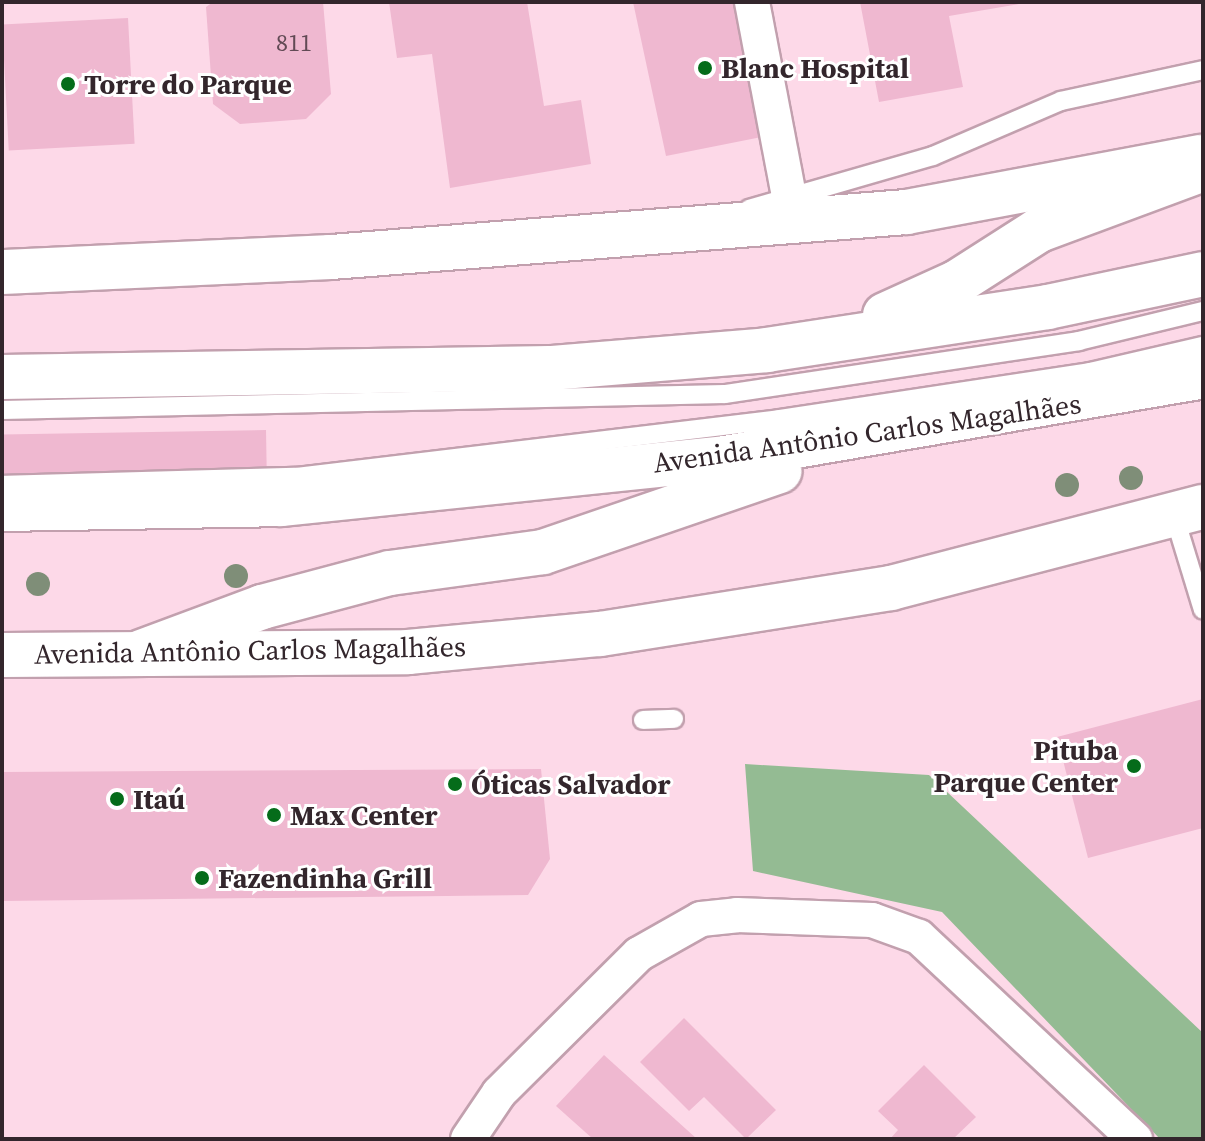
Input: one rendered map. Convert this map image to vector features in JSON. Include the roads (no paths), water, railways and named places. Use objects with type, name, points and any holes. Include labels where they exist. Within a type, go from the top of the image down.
[{"type":"main road","points":[[2,272],[703,229],[792,207],[906,212],[1203,157]]},
{"type":"main road","points":[[767,350],[914,306],[1039,230],[1203,169]]},
{"type":"main road","points":[[2,377],[550,368],[767,350],[1048,307],[1203,274]]},
{"type":"main road","name":"Avenida Antônio Carlos Magalhães","points":[[2,509],[281,504],[879,436],[1203,376]]},
{"type":"main road","points":[[141,652],[262,607],[390,573],[543,552],[879,436]]},
{"type":"main road","name":"Avenida Antônio Carlos Magalhães","points":[[2,655],[408,652],[641,628],[891,588],[1188,511]]},
{"type":"street","points":[[752,2],[792,207]]},
{"type":"street","points":[[468,1139],[499,1093],[639,954],[701,919],[737,915],[872,920],[919,937],[1135,1139]]},
{"type":"lane","points":[[792,207],[933,156],[1061,101],[1203,70]]},
{"type":"lane","points":[[2,410],[725,394],[1079,341],[1203,311]]},
{"type":"lane","points":[[2,485],[310,475],[779,419],[1090,372],[1203,346]]},
{"type":"lane","points":[[1188,511],[1203,610]]},
{"type":"lane","points":[[643,720],[674,719]]},
{"type":"place","name":"Blanc Hospital","points":[[705,68]]},
{"type":"place","name":"Torre do Parque","points":[[68,84]]},
{"type":"place","name":"Pituba Parque Center","points":[[1134,766]]},
{"type":"place","name":"Óticas Salvador","points":[[455,784]]},
{"type":"place","name":"Itaú","points":[[117,799]]},
{"type":"place","name":"Max Center","points":[[274,815]]},
{"type":"place","name":"Fazendinha Grill","points":[[202,878]]}]
